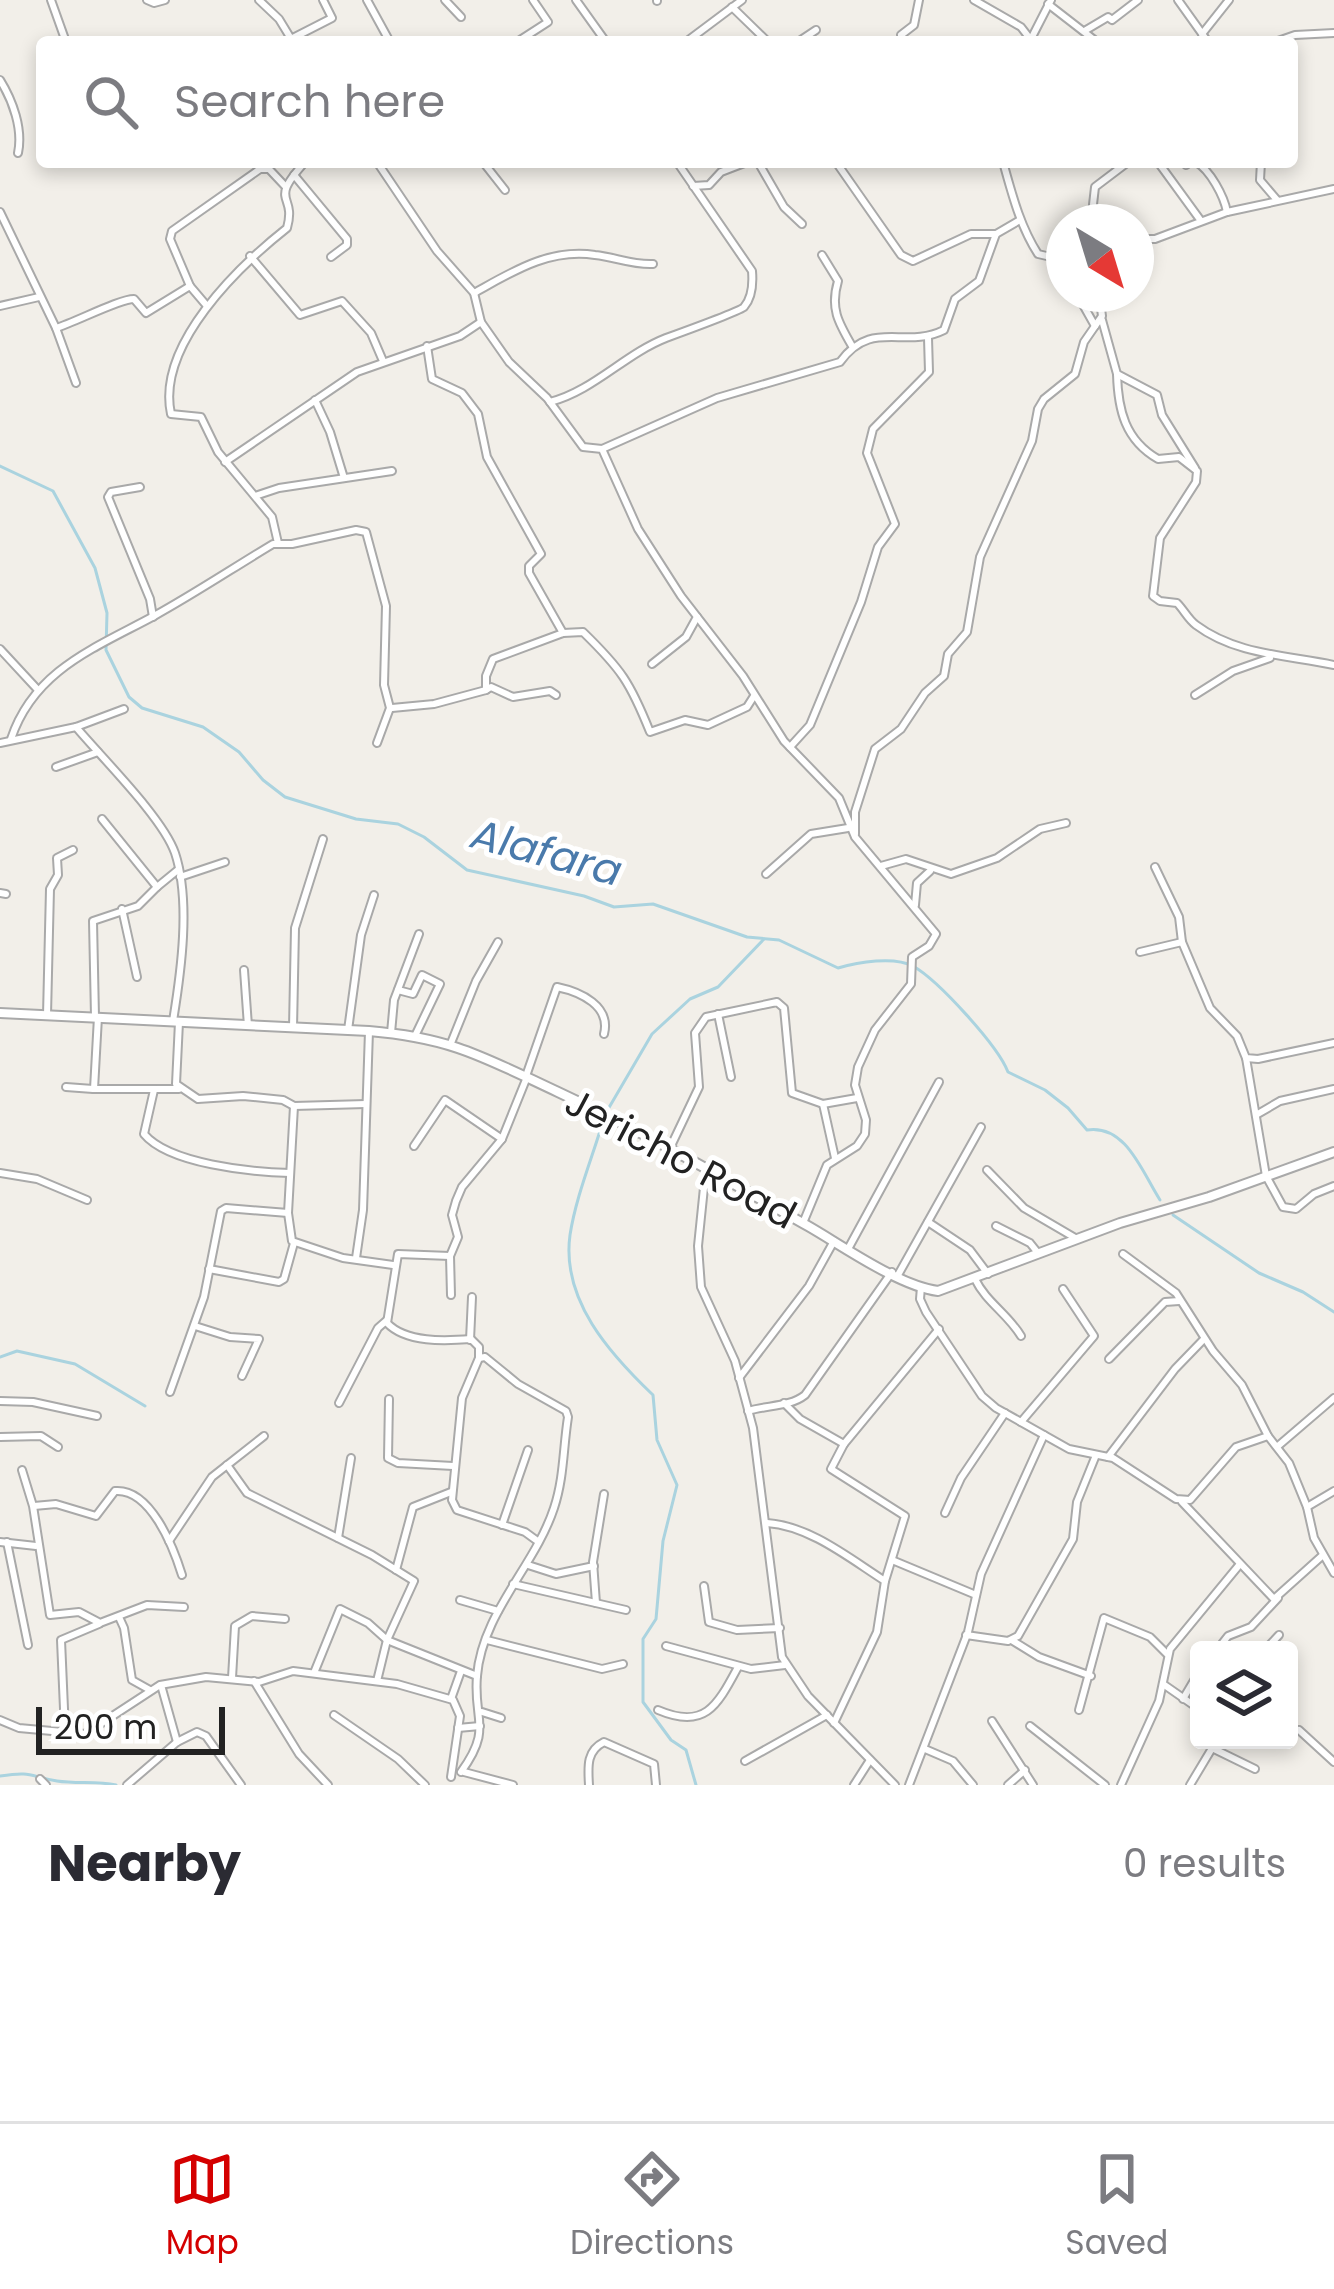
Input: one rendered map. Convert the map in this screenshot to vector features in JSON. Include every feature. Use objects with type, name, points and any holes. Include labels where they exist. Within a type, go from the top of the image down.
[{"type":"street","points":[[51,0],[64,36]]},
{"type":"street","points":[[147,0],[165,0]]},
{"type":"street","points":[[259,0],[279,19],[303,32]]},
{"type":"street","points":[[296,36],[332,18],[323,0]]},
{"type":"street","points":[[367,0],[388,36]]},
{"type":"street","points":[[458,0],[448,3],[460,17]]},
{"type":"street","points":[[526,36],[548,22],[533,0]]},
{"type":"street","points":[[576,0],[602,36]]},
{"type":"street","points":[[694,36],[742,0]]},
{"type":"street","points":[[901,35],[914,25],[919,0]]},
{"type":"street","points":[[974,0],[1021,27],[1027,36]]},
{"type":"street","points":[[1086,30],[1108,17],[1121,16],[1138,0]]},
{"type":"street","points":[[1178,0],[1202,34],[1228,0]]},
{"type":"street","points":[[1033,36],[1050,2],[1091,36]]},
{"type":"street","points":[[731,7],[762,36]]},
{"type":"street","points":[[279,19],[287,36]]},
{"type":"street","points":[[807,36],[816,30]]},
{"type":"street","points":[[1292,36],[1334,33]]},
{"type":"street","points":[[0,80],[11,100],[20,138],[17,153]]},
{"type":"street","points":[[278,543],[272,517],[225,462],[201,417],[174,416],[169,410],[173,371],[207,307],[250,256],[287,228],[285,185],[300,168]]},
{"type":"street","points":[[381,168],[437,251],[474,293],[481,322],[509,362],[550,402],[583,447],[602,449],[717,398],[840,362],[852,346],[879,335],[928,338],[944,330],[955,299],[980,281],[996,234]]},
{"type":"street","points":[[488,168],[505,190]]},
{"type":"street","points":[[550,402],[567,397],[655,343],[722,314],[738,312],[746,304],[752,271],[680,168]]},
{"type":"street","points":[[692,186],[709,185],[731,168]]},
{"type":"street","points":[[761,168],[784,207],[802,224]]},
{"type":"street","points":[[840,168],[901,255],[913,261],[971,234],[996,234],[1020,220]]},
{"type":"street","points":[[1005,168],[1020,220],[1038,254],[1046,256]]},
{"type":"street","points":[[1093,204],[1095,188],[1120,168]]},
{"type":"street","points":[[1162,168],[1201,221]]},
{"type":"street","points":[[1207,168],[1225,198],[1227,212]]},
{"type":"street","points":[[1261,168],[1260,180],[1277,200]]},
{"type":"street","points":[[207,307],[190,286],[170,239],[172,231],[260,169],[269,169],[285,185]]},
{"type":"street","points":[[294,175],[347,239],[347,245],[331,257]]},
{"type":"street","points":[[1154,239],[1227,212],[1334,189]]},
{"type":"street","points":[[0,212],[56,328],[76,383]]},
{"type":"street","points":[[474,293],[530,262],[593,254],[634,265],[653,264]]},
{"type":"street","points":[[822,255],[838,281],[832,300],[852,346]]},
{"type":"street","points":[[250,256],[300,315],[342,301],[371,333],[383,361]]},
{"type":"street","points":[[56,328],[127,298],[146,313],[190,286]]},
{"type":"street","points":[[0,306],[39,297]]},
{"type":"street","points":[[1087,312],[1095,326]]},
{"type":"street","points":[[1101,312],[1117,374],[1118,399],[1131,437],[1158,459],[1178,457],[1197,471]]},
{"type":"street","points":[[855,837],[855,812],[875,749],[901,729],[925,693],[944,676],[948,654],[967,632],[980,556],[1032,441],[1038,410],[1044,399],[1075,374],[1081,350],[1102,316]]},
{"type":"street","points":[[225,462],[357,372],[470,331],[481,322]]},
{"type":"street","points":[[789,747],[810,725],[878,548],[896,524],[867,453],[873,429],[929,372],[928,338]]},
{"type":"street","points":[[427,346],[432,379],[462,393],[478,414],[487,457],[541,554],[529,566],[529,573],[563,633]]},
{"type":"street","points":[[1117,374],[1157,395],[1162,415],[1197,471],[1196,482],[1160,538],[1153,596],[1160,602],[1177,603],[1195,624],[1218,637],[1273,656],[1334,665]]},
{"type":"street","points":[[315,400],[344,478]]},
{"type":"street","points":[[602,449],[638,530],[697,617],[789,747],[839,798],[848,828],[937,937],[912,957],[910,983],[875,1030],[859,1067],[857,1098],[866,1120],[865,1134],[822,1175],[803,1223]]},
{"type":"street","points":[[255,496],[392,471]]},
{"type":"street","points":[[140,487],[108,497],[153,617]]},
{"type":"street","points":[[11,740],[38,690],[75,657],[278,543],[356,530],[369,536],[386,606],[384,685],[390,708],[376,743]]},
{"type":"street","points":[[652,664],[686,637],[697,617]]},
{"type":"street","points":[[486,690],[494,659],[563,633],[584,632],[616,662],[650,732],[685,720],[708,724],[747,707],[754,696]]},
{"type":"street","points":[[0,649],[38,690]]},
{"type":"street","points":[[1195,694],[1233,671],[1273,656]]},
{"type":"street","points":[[390,708],[448,702],[491,687],[512,697],[550,691],[556,695]]},
{"type":"street","points":[[0,743],[76,727],[124,709]]},
{"type":"street","points":[[76,727],[171,843],[179,873],[182,953],[176,1022],[179,1089]]},
{"type":"street","points":[[56,767],[98,752]]},
{"type":"street","points":[[102,819],[157,886]]},
{"type":"street","points":[[880,866],[906,859],[950,874],[1010,851],[1040,829],[1066,823]]},
{"type":"street","points":[[766,874],[811,834],[848,828]]},
{"type":"street","points":[[293,1028],[295,928],[323,839]]},
{"type":"street","points":[[47,1015],[50,889],[58,875],[56,858],[73,850]]},
{"type":"street","points":[[94,1089],[92,923],[138,906],[157,886],[179,873],[225,862]]},
{"type":"street","points":[[1155,867],[1179,917],[1183,942],[1210,1008],[1237,1036],[1246,1058],[1266,1175],[1287,1210],[1334,1186]]},
{"type":"street","points":[[916,909],[917,884],[933,869]]},
{"type":"street","points":[[348,1030],[362,935],[374,895]]},
{"type":"street","points":[[122,909],[136,977]]},
{"type":"street","points":[[391,1033],[398,990],[419,934]]},
{"type":"street","points":[[452,1043],[476,981],[498,942]]},
{"type":"street","points":[[1140,952],[1183,942]]},
{"type":"street","points":[[244,970],[248,1026]]},
{"type":"street","points":[[398,990],[413,994],[422,975],[440,984],[415,1036]]},
{"type":"street","points":[[451,1295],[450,1256],[458,1237],[452,1215],[456,1201],[502,1139],[557,987],[575,990],[601,1010],[607,1020],[604,1034]]},
{"type":"street","points":[[670,1148],[699,1087],[696,1028],[702,1019],[777,1002],[784,1008],[789,1090],[808,1102],[824,1104],[857,1098]]},
{"type":"street","name":"Jericho Road","points":[[0,1013],[369,1031],[452,1043],[670,1148],[921,1286]]},
{"type":"street","points":[[718,1015],[730,1077]]},
{"type":"street","points":[[356,1258],[363,1210],[369,1031]]},
{"type":"street","points":[[1246,1058],[1334,1043]]},
{"type":"street","points":[[848,1249],[940,1082]]},
{"type":"street","points":[[66,1087],[179,1089],[198,1099],[243,1096],[283,1100],[295,1106],[366,1104]]},
{"type":"street","points":[[1256,1115],[1280,1101],[1334,1089]]},
{"type":"street","points":[[154,1090],[144,1134],[153,1144],[196,1160],[290,1173]]},
{"type":"street","points":[[414,1146],[439,1099],[449,1101],[502,1139]]},
{"type":"street","points":[[824,1104],[835,1158]]},
{"type":"street","points":[[209,1269],[279,1282],[284,1279],[294,1244],[288,1213],[295,1106]]},
{"type":"street","points":[[748,1411],[795,1402],[811,1389],[895,1273],[981,1127]]},
{"type":"street","points":[[1278,1598],[1271,1597],[1180,1501],[1108,1457],[1070,1449],[982,1396],[922,1306],[921,1286],[945,1290],[1077,1239],[1334,1152]]},
{"type":"street","points":[[706,1168],[698,1246],[701,1287],[740,1378],[748,1411],[785,1665],[886,1781],[895,1785]]},
{"type":"street","points":[[987,1170],[1024,1208],[1077,1239]]},
{"type":"street","points":[[3,1176],[37,1179],[87,1200]]},
{"type":"street","points":[[170,1391],[195,1326],[224,1209],[288,1213]]},
{"type":"street","points":[[927,1221],[970,1250],[988,1274]]},
{"type":"street","points":[[996,1226],[1030,1243],[1038,1253]]},
{"type":"street","points":[[740,1378],[809,1286],[834,1240]]},
{"type":"street","points":[[294,1244],[393,1265]]},
{"type":"street","points":[[450,1256],[400,1253],[393,1265],[386,1321],[402,1334],[470,1340],[479,1347],[462,1398],[451,1492],[457,1510],[536,1540]]},
{"type":"street","points":[[1123,1254],[1157,1283],[1172,1289],[1242,1385],[1268,1436],[1279,1446],[1307,1507],[1314,1538],[1334,1573]]},
{"type":"street","points":[[975,1279],[1021,1336]]},
{"type":"street","points":[[1021,1422],[1094,1336],[1063,1289]]},
{"type":"street","points":[[470,1340],[472,1297]]},
{"type":"street","points":[[1109,1359],[1165,1302],[1179,1301]]},
{"type":"street","points":[[339,1403],[386,1321]]},
{"type":"street","points":[[195,1326],[230,1337],[259,1339],[242,1376]]},
{"type":"street","points":[[834,1723],[878,1632],[885,1581],[904,1516],[831,1469],[844,1444],[939,1329]]},
{"type":"street","points":[[1108,1457],[1175,1369],[1205,1338]]},
{"type":"street","points":[[450,1781],[480,1743],[477,1676],[498,1611],[554,1508],[564,1471],[568,1414],[485,1357],[479,1358]]},
{"type":"street","points":[[1279,1446],[1334,1398]]},
{"type":"street","points":[[389,1399],[388,1458],[453,1466]]},
{"type":"street","points":[[0,1401],[33,1402],[97,1416]]},
{"type":"street","points":[[784,1403],[800,1419],[844,1444]]},
{"type":"street","points":[[946,1513],[961,1478],[1005,1413]]},
{"type":"street","points":[[908,1785],[966,1635],[987,1559],[1045,1435]]},
{"type":"street","points":[[0,1437],[41,1436],[58,1448]]},
{"type":"street","points":[[169,1540],[212,1477],[264,1436]]},
{"type":"street","points":[[1180,1501],[1194,1497],[1236,1447],[1268,1436]]},
{"type":"street","points":[[502,1525],[528,1450]]},
{"type":"street","points":[[1013,1641],[1073,1539],[1077,1502],[1096,1455]]},
{"type":"street","points":[[338,1538],[351,1458]]},
{"type":"street","points":[[227,1465],[247,1493],[415,1583],[387,1640],[377,1681]]},
{"type":"street","points":[[22,1469],[33,1506],[50,1615],[79,1612],[100,1623]]},
{"type":"street","points":[[33,1506],[56,1504],[96,1516],[115,1491],[122,1489],[140,1499],[169,1540],[182,1575]]},
{"type":"street","points":[[1307,1507],[1334,1491]]},
{"type":"street","points":[[396,1570],[411,1510],[451,1492]]},
{"type":"street","points":[[596,1603],[594,1566],[604,1494]]},
{"type":"street","points":[[766,1522],[786,1524],[820,1540],[885,1581]]},
{"type":"street","points":[[159,1526],[176,1525]]},
{"type":"street","points":[[28,1645],[3,1542],[36,1546]]},
{"type":"street","points":[[1224,1641],[1251,1627],[1323,1555]]},
{"type":"street","points":[[892,1560],[976,1595]]},
{"type":"street","points":[[527,1564],[556,1574],[594,1566]]},
{"type":"street","points":[[1132,1785],[1122,1782],[1160,1697],[1167,1654],[1240,1564]]},
{"type":"street","points":[[513,1584],[626,1610]]},
{"type":"street","points":[[704,1586],[710,1622],[737,1630],[780,1628]]},
{"type":"street","points":[[460,1600],[498,1611]]},
{"type":"street","points":[[65,1732],[61,1640],[147,1605],[184,1607]]},
{"type":"street","points":[[314,1673],[340,1609],[368,1623],[387,1640],[477,1676]]},
{"type":"street","points":[[232,1678],[236,1626],[252,1616],[285,1619]]},
{"type":"street","points":[[118,1617],[132,1680],[150,1690]]},
{"type":"street","points":[[1079,1710],[1104,1618],[1150,1636],[1167,1654]]},
{"type":"street","points":[[966,1635],[1013,1641],[1039,1657],[1091,1676]]},
{"type":"street","points":[[1273,1641],[1279,1635]]},
{"type":"street","points":[[487,1640],[602,1670],[623,1664]]},
{"type":"street","points":[[666,1646],[752,1670],[785,1665]]},
{"type":"street","points":[[658,1709],[681,1719],[697,1717],[715,1705],[738,1667]]},
{"type":"street","points":[[450,1781],[460,1717],[452,1699],[461,1671]]},
{"type":"street","points":[[0,1720],[19,1728],[91,1733],[161,1685],[197,1678],[254,1682],[284,1672],[377,1681],[452,1699]]},
{"type":"street","points":[[254,1682],[299,1754],[328,1785]]},
{"type":"street","points":[[1162,1683],[1190,1703]]},
{"type":"street","points":[[161,1685],[177,1742]]},
{"type":"street","points":[[1183,1699],[1190,1687]]},
{"type":"street","points":[[1160,1697],[1174,1693]]},
{"type":"street","points":[[480,1712],[501,1718]]},
{"type":"street","points":[[334,1714],[398,1759],[425,1785]]},
{"type":"street","points":[[745,1760],[827,1715]]},
{"type":"street","points":[[992,1721],[1033,1785]]},
{"type":"street","points":[[458,1728],[480,1726]]},
{"type":"street","points":[[1030,1726],[1105,1785]]},
{"type":"street","points":[[1299,1730],[1334,1762]]},
{"type":"street","points":[[128,1785],[177,1742],[203,1733],[241,1785]]},
{"type":"street","points":[[589,1785],[590,1754],[604,1742],[654,1764],[656,1785]]},
{"type":"street","points":[[925,1749],[953,1762],[973,1785]]},
{"type":"street","points":[[1190,1785],[1211,1749]]},
{"type":"street","points":[[1222,1749],[1255,1769]]},
{"type":"street","points":[[854,1785],[870,1760]]},
{"type":"street","points":[[1008,1785],[1024,1770]]},
{"type":"street","points":[[461,1772],[513,1785]]},
{"type":"waterway","name":"Alafara","points":[[0,466],[53,491],[95,568],[107,613],[106,650],[129,697],[142,708],[203,727],[239,752],[285,797],[356,819],[398,824],[424,837],[467,870],[614,907],[653,904],[747,937],[779,940],[838,968],[886,961],[913,966],[966,1015],[1008,1072],[1045,1090],[1087,1130],[1101,1130],[1122,1142],[1160,1200]]},
{"type":"waterway","points":[[607,1111],[652,1034],[690,999],[718,987],[764,939]]},
{"type":"waterway","points":[[604,1118],[576,1206],[569,1259],[573,1282],[592,1324],[653,1395],[657,1440],[677,1485],[663,1541],[656,1619],[643,1639],[643,1702],[671,1740],[686,1750],[696,1785]]},
{"type":"waterway","name":"Alafara","points":[[1173,1215],[1259,1273],[1334,1312]]},
{"type":"waterway","points":[[0,1357],[17,1351],[75,1364],[145,1406]]},
{"type":"waterway","points":[[0,1776],[25,1774],[116,1785]]}]
